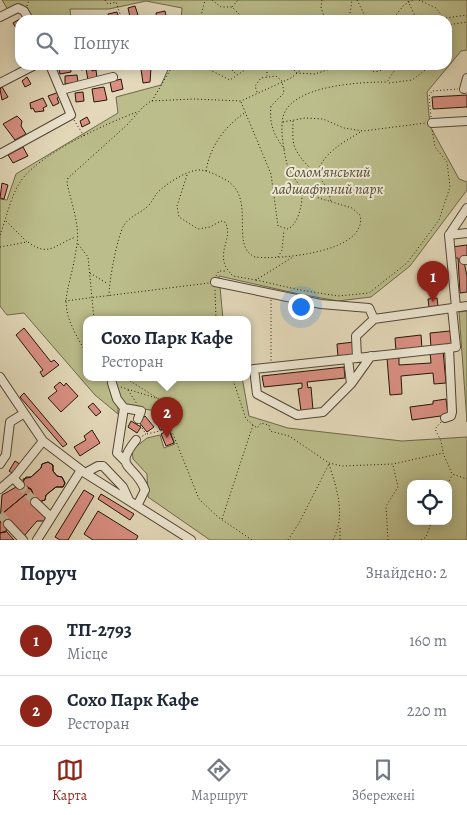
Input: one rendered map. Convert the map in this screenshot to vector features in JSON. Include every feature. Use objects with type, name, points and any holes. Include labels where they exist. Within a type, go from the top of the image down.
[{"type":"street","points":[[0,17],[18,8],[24,11],[26,15]]},
{"type":"street","points":[[0,83],[25,70]]},
{"type":"street","points":[[0,154],[71,115],[52,70]]},
{"type":"street","points":[[61,90],[113,78]]},
{"type":"street","points":[[464,89],[467,78]]},
{"type":"street","points":[[432,123],[467,121]]},
{"type":"street","points":[[449,235],[467,208]]},
{"type":"street","points":[[449,235],[467,233]]},
{"type":"street","points":[[372,356],[352,384],[323,412],[297,415],[256,394],[254,368],[456,347],[454,308],[460,261],[449,235]]},
{"type":"street","points":[[215,282],[321,304],[369,308],[374,319]]},
{"type":"street","points":[[357,358],[356,336],[374,319],[467,306]]},
{"type":"street","points":[[445,418],[451,416],[452,412],[449,348]]},
{"type":"street","points":[[348,359],[352,384]]},
{"type":"street","points":[[0,377],[23,414],[43,441],[83,472],[191,540]]},
{"type":"street","points":[[112,383],[117,399],[124,408],[141,410],[138,419]]},
{"type":"street","points":[[124,408],[117,453],[125,461],[144,490],[134,504]]},
{"type":"street","points":[[0,464],[6,455],[10,422],[23,414]]},
{"type":"street","points":[[0,489],[13,478],[43,441]]},
{"type":"street","points":[[119,441],[134,443]]},
{"type":"street","points":[[125,461],[125,454],[134,443]]},
{"type":"street","points":[[37,540],[83,472],[98,466],[103,466],[123,487],[134,504]]},
{"type":"street","points":[[13,478],[20,486]]},
{"type":"street","points":[[35,502],[51,517]]},
{"type":"street","points":[[8,524],[23,540]]},
{"type":"path","points":[[105,0],[108,4],[119,0]]},
{"type":"path","points":[[201,15],[205,0]]},
{"type":"path","points":[[212,0],[221,7],[232,7],[240,15]]},
{"type":"path","points":[[232,7],[238,0]]},
{"type":"path","points":[[322,0],[321,6],[324,15]]},
{"type":"path","points":[[350,15],[352,0]]},
{"type":"path","points":[[357,0],[364,15]]},
{"type":"path","points":[[396,15],[408,1],[413,0]]},
{"type":"path","points":[[419,0],[436,8],[441,15]]},
{"type":"path","points":[[408,1],[415,15]]},
{"type":"path","points":[[116,2],[120,15]]},
{"type":"path","points":[[452,18],[467,15]]},
{"type":"path","points":[[452,24],[467,22]]},
{"type":"path","points":[[83,347],[70,325],[64,301],[77,243],[67,183],[68,178],[151,101],[170,70]]},
{"type":"path","points":[[210,70],[230,80],[246,70]]},
{"type":"path","points":[[233,70],[238,76]]},
{"type":"path","points":[[267,70],[268,76]]},
{"type":"path","points":[[293,70],[296,73],[315,74],[327,70]]},
{"type":"path","points":[[151,101],[194,99],[241,101],[300,70]]},
{"type":"path","points":[[387,82],[395,70]]},
{"type":"path","points":[[241,101],[271,174],[275,193],[276,221],[278,226],[284,229],[293,226],[296,222],[302,193],[287,164],[285,151],[282,122],[283,116],[290,106],[303,97],[315,92],[353,82],[412,80],[425,70]]},
{"type":"path","points":[[257,93],[256,83],[268,76],[279,77],[282,81],[284,93],[271,106],[270,122],[273,132],[285,151]]},
{"type":"path","points":[[187,174],[177,212],[179,217],[198,229],[210,227],[221,221],[225,222],[227,233],[222,255],[228,271],[240,279],[256,280],[338,296],[370,293],[407,263],[440,220],[450,187],[447,162],[435,147],[429,96],[432,91],[464,89]]},
{"type":"path","points":[[0,235],[14,194],[22,179],[38,163],[85,136],[138,112]]},
{"type":"path","points":[[206,172],[208,161],[226,126],[246,112]]},
{"type":"path","points":[[71,115],[85,136]]},
{"type":"path","points":[[282,122],[323,119],[344,128],[363,131],[432,123]]},
{"type":"path","points":[[292,120],[294,147],[306,165],[317,173],[330,190],[331,203]]},
{"type":"path","points":[[317,173],[320,164],[333,148],[363,131]]},
{"type":"path","points":[[109,296],[109,285],[124,225],[149,205],[158,193],[187,174],[197,171],[206,172],[227,181],[240,196],[243,210],[244,245],[247,251],[256,257],[293,256],[346,242],[355,235],[361,220],[357,210],[302,193],[275,193]]},
{"type":"path","points":[[6,220],[27,242],[42,251],[77,236]]},
{"type":"path","points":[[0,226],[4,225]]},
{"type":"path","points":[[277,257],[282,250],[284,229]]},
{"type":"path","points":[[0,247],[27,242]]},
{"type":"path","points":[[77,243],[88,257],[94,316]]},
{"type":"path","points":[[256,280],[293,256]]},
{"type":"path","points":[[216,316],[216,273],[228,271]]},
{"type":"path","points":[[89,273],[109,285]]},
{"type":"path","points":[[64,301],[215,282]]},
{"type":"path","points":[[271,294],[271,367]]},
{"type":"path","points":[[130,381],[159,399],[199,499],[222,520],[252,540]]},
{"type":"path","points":[[233,381],[246,419],[253,425],[257,428],[261,423],[269,425],[270,431],[289,436],[329,463],[342,466],[393,464],[443,453]]},
{"type":"path","points":[[112,383],[159,399]]},
{"type":"path","points":[[128,389],[141,410]]},
{"type":"path","points":[[445,418],[435,429],[452,474],[450,480]]},
{"type":"path","points":[[138,419],[137,422],[146,434]]},
{"type":"path","points":[[222,520],[253,425]]},
{"type":"path","points":[[134,443],[146,434],[172,428]]},
{"type":"path","points":[[329,463],[340,502],[340,540]]},
{"type":"path","points":[[288,540],[329,463]]},
{"type":"path","points":[[388,540],[386,506],[398,487],[393,464]]},
{"type":"path","points":[[452,474],[467,480]]},
{"type":"path","points":[[421,540],[426,537],[430,525]]},
{"type":"path","points":[[333,540],[340,527]]},
{"type":"green space","name":"Солом'янський ладшафтний парк","points":[[2,0],[467,0],[467,50],[461,51],[452,62],[452,15],[181,15],[182,8],[146,1],[109,9],[70,9],[71,15],[28,15],[25,9],[8,10]]},
{"type":"green space","name":"Солом'янський ладшафтний парк","points":[[168,70],[445,70],[427,92],[430,126],[459,179],[467,182],[467,190],[410,266],[371,297],[338,301],[219,276],[223,316],[83,316],[83,381],[243,381],[249,416],[288,428],[402,441],[467,437],[467,540],[210,540],[148,497],[147,474],[133,459],[132,450],[147,438],[160,435],[164,448],[175,444],[163,412],[118,405],[118,414],[95,395],[24,313],[7,315],[0,306],[0,199],[7,200],[16,174],[118,113],[116,97],[161,85]]},
{"type":"green space","points":[[467,311],[467,422],[459,312]]},
{"type":"building","points":[[135,6],[138,15],[130,15],[128,8]]},
{"type":"building","points":[[165,11],[166,15],[156,15],[156,13]]},
{"type":"building","points":[[117,12],[118,15],[108,15]]},
{"type":"building","points":[[59,70],[71,70],[71,72],[60,74]]},
{"type":"building","points":[[86,70],[96,70],[97,78],[88,80]]},
{"type":"building","points":[[141,70],[151,70],[150,82],[143,83]]},
{"type":"building","points":[[77,75],[78,82],[65,84],[65,76]]},
{"type":"building","points":[[27,77],[31,84],[25,87],[22,81]]},
{"type":"building","points":[[121,79],[123,89],[112,92],[110,82]]},
{"type":"building","points":[[2,87],[8,97],[2,100],[0,89]]},
{"type":"building","points":[[104,87],[107,100],[94,102],[92,89]]},
{"type":"building","points":[[59,92],[61,96],[57,98],[59,103],[53,106],[48,96]]},
{"type":"building","points":[[83,92],[84,101],[76,102],[75,93]]},
{"type":"building","points":[[467,95],[467,107],[433,109],[432,97]]},
{"type":"building","points":[[43,98],[47,106],[43,108],[44,111],[35,112],[33,108],[31,109],[30,103]]},
{"type":"building","points":[[17,116],[22,121],[21,126],[26,134],[15,140],[3,124]]},
{"type":"building","points":[[87,117],[90,123],[82,127],[80,121]]},
{"type":"building","points":[[23,147],[28,156],[13,163],[8,155]]},
{"type":"building","points":[[2,183],[8,185],[4,199],[0,198]]},
{"type":"building","points":[[467,245],[467,257],[463,257],[467,276],[467,292],[460,293],[458,258],[453,258],[452,247]]},
{"type":"building","points":[[437,298],[438,306],[429,307],[428,299]]},
{"type":"building","points":[[24,328],[51,362],[54,360],[59,365],[43,377],[40,372],[43,370],[16,335]]},
{"type":"building","points":[[450,331],[452,345],[431,347],[430,333]]},
{"type":"building","points":[[421,335],[422,348],[396,351],[395,338]]},
{"type":"building","points":[[354,342],[355,355],[338,357],[337,344]]},
{"type":"building","points":[[443,350],[446,383],[434,384],[433,373],[401,376],[402,394],[390,395],[387,358],[399,357],[399,365],[431,363],[430,351]]},
{"type":"building","points":[[344,367],[345,378],[307,382],[308,388],[311,387],[313,410],[301,411],[298,389],[302,388],[302,383],[264,387],[262,376]]},
{"type":"building","points":[[60,382],[64,386],[66,383],[78,396],[61,412],[48,398],[57,391],[54,387]]},
{"type":"building","points":[[24,393],[67,444],[63,447],[20,397]]},
{"type":"building","points":[[446,399],[448,415],[412,420],[410,407],[433,404],[433,401]]},
{"type":"building","points":[[93,403],[101,412],[96,416],[88,407]]},
{"type":"building","points":[[163,415],[168,427],[160,430],[155,418]]},
{"type":"building","points":[[145,416],[154,427],[147,432],[139,422]]},
{"type":"building","points":[[131,421],[141,427],[137,433],[128,427]]},
{"type":"building","points":[[92,430],[100,443],[80,456],[74,447],[86,440],[84,436]]},
{"type":"building","points":[[169,430],[174,443],[166,446],[161,434]]},
{"type":"building","points":[[15,461],[21,465],[15,475],[9,471]]},
{"type":"building","points":[[48,462],[53,465],[53,471],[57,476],[62,477],[65,483],[63,487],[56,487],[46,495],[45,500],[39,502],[36,501],[31,489],[26,488],[23,482],[26,477],[31,477],[41,468],[42,464]]},
{"type":"building","points":[[48,462],[53,465],[53,471],[57,476],[62,477],[65,483],[63,487],[56,487],[46,495],[45,500],[39,502],[46,517],[44,521],[37,521],[24,536],[11,521],[7,525],[6,532],[0,533],[0,522],[6,520],[3,513],[26,494],[31,500],[34,497],[31,489],[24,485],[23,479],[31,477],[41,468],[42,464]]},
{"type":"building","points":[[23,483],[26,488],[31,489],[34,497],[31,500],[26,494],[3,513],[6,520],[0,522],[2,495]]},
{"type":"building","points":[[84,490],[94,496],[68,540],[60,540],[55,537]]},
{"type":"building","points":[[101,494],[134,514],[130,520],[98,499]]},
{"type":"building","points":[[98,511],[138,536],[136,540],[93,540],[84,534]]},
{"type":"building","points":[[6,531],[14,540],[0,540],[0,533]]},
{"type":"tunnel","points":[[20,485],[35,502]]},
{"type":"tunnel","points":[[0,514],[8,524]]},
{"type":"place","name":"ТП-2793","points":[[433,302]]},
{"type":"place","name":"Сохо Парк Кафе","points":[[167,438]]}]
